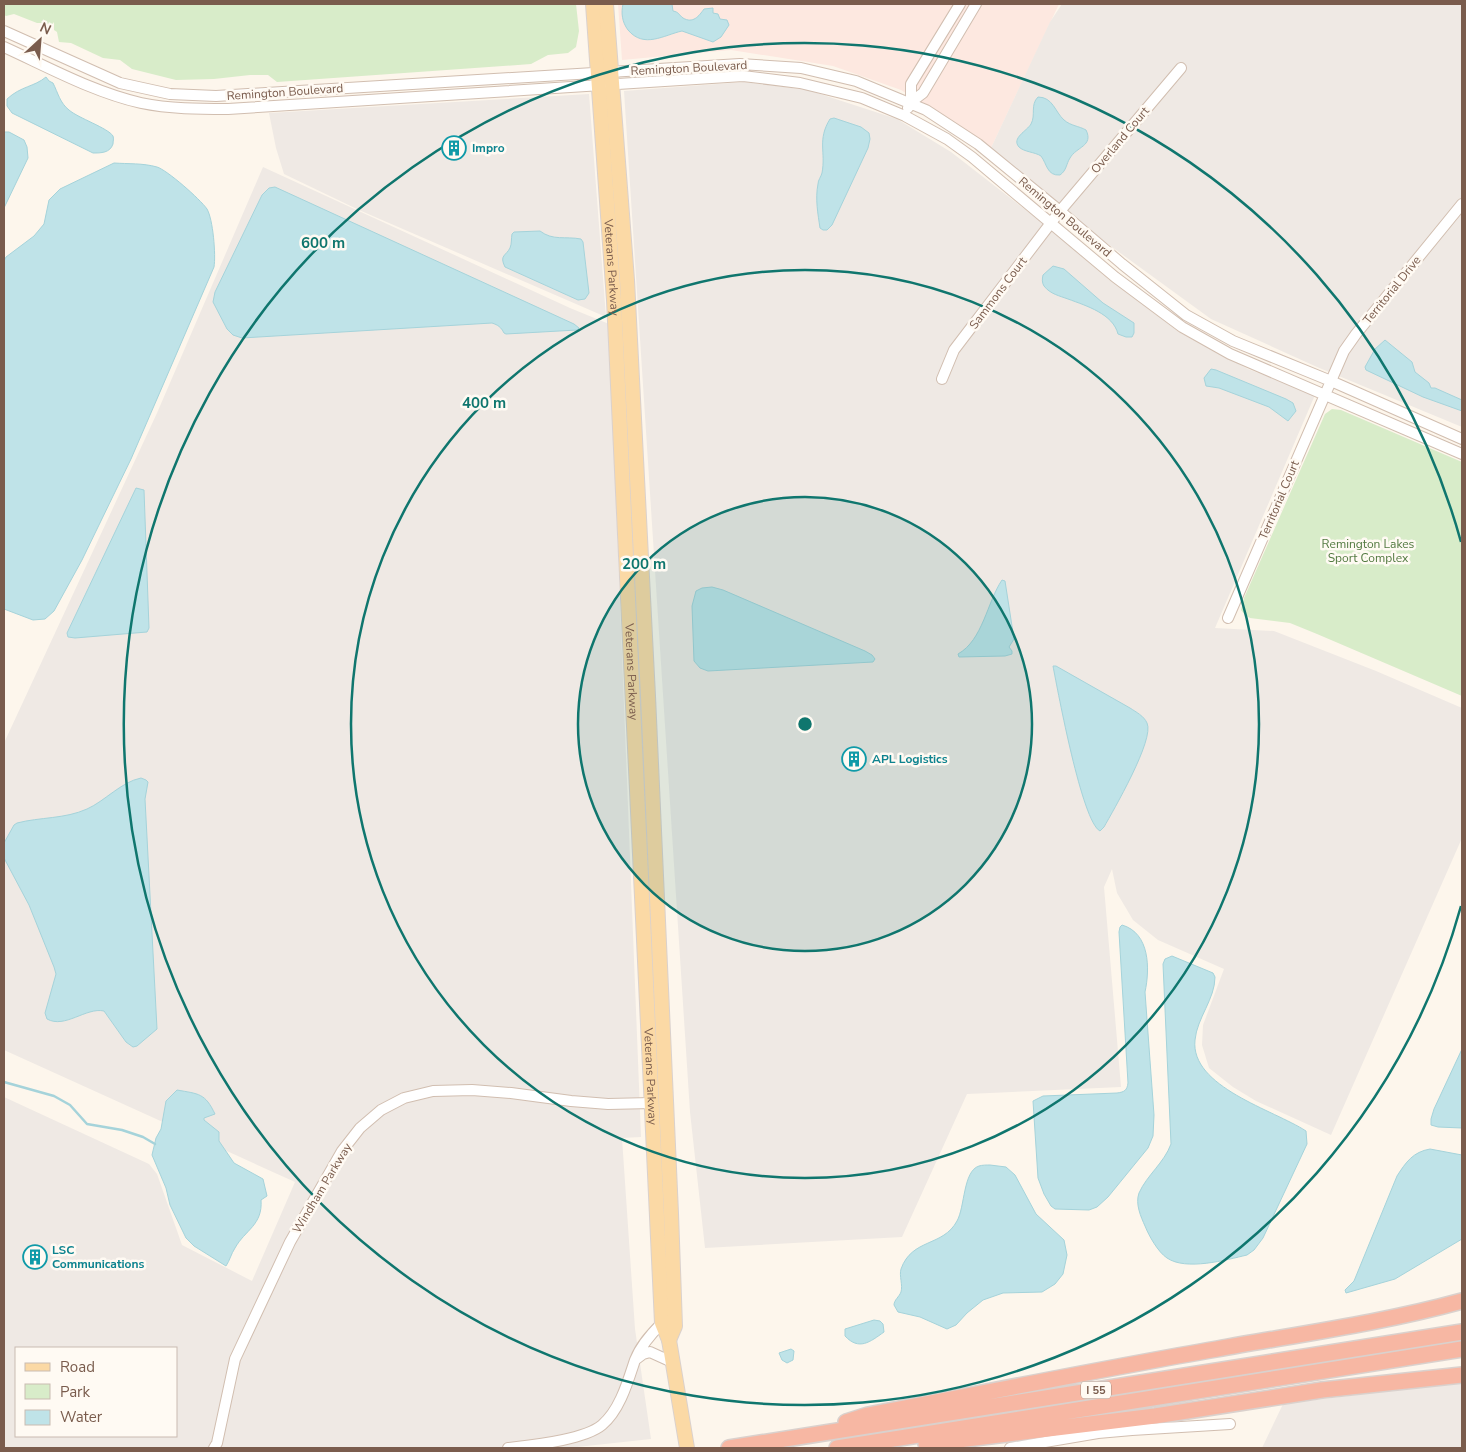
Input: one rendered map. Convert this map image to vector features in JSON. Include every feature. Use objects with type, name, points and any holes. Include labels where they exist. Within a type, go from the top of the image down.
[{"type":"highway","points":[[792,1438],[868,1415],[1219,1349],[1330,1331],[1419,1313],[1462,1301]]},
{"type":"highway","name":"I 55","points":[[729,1448],[1462,1332]]},
{"type":"highway","name":"I 55","points":[[837,1448],[1285,1375],[1462,1349]]},
{"type":"highway","points":[[872,1448],[956,1441],[1155,1416],[1322,1390],[1462,1375]]},
{"type":"main road","name":"Veterans Parkway","points":[[593,4],[604,78],[627,280],[671,1213],[675,1326],[669,1340]]},
{"type":"main road","name":"Veterans Parkway","points":[[606,4],[604,78],[662,1323],[669,1340],[686,1448]]},
{"type":"street","points":[[905,116],[911,102],[911,84],[960,4]]},
{"type":"street","points":[[911,102],[923,93],[976,4]]},
{"type":"street","name":"Remington Boulevard","points":[[4,31],[120,83],[170,94],[216,96],[604,78],[743,76],[800,83],[862,98],[905,116],[940,135],[972,157],[1115,278],[1182,327],[1230,354],[1462,454]]},
{"type":"street","name":"Remington Boulevard","points":[[4,47],[111,94],[142,103],[182,109],[238,108],[604,78],[740,64],[801,68],[856,81],[911,102],[962,132],[1060,210],[1122,264],[1186,315],[1233,341],[1331,381],[1462,439]]},
{"type":"street","name":"Overland Court","points":[[1060,210],[1181,68]]},
{"type":"street","name":"Territorial Drive","points":[[1331,381],[1344,351],[1356,334],[1462,204]]},
{"type":"street","name":"Sammons Court","points":[[942,378],[954,350],[1060,210]]},
{"type":"street","name":"Territorial Court","points":[[1228,618],[1331,381]]},
{"type":"street","name":"Windham Parkway","points":[[214,1448],[217,1443],[235,1359],[290,1242],[342,1151],[360,1128],[381,1110],[404,1098],[433,1091],[472,1090],[608,1104],[652,1103]]},
{"type":"street","points":[[508,1448],[578,1436],[602,1426],[615,1410],[639,1350],[662,1323]]},
{"type":"street","points":[[635,1360],[643,1354],[650,1352],[672,1362]]},
{"type":"street","points":[[1010,1448],[1098,1433],[1230,1424]]},
{"type":"shaded area","points":[[618,4],[1059,4],[991,148],[901,90],[833,66],[731,50],[622,60]]},
{"type":"shaded area","points":[[1062,4],[1462,4],[1462,427],[1317,367],[1211,319],[1090,231],[991,148],[1050,22]]},
{"type":"shaded area","points":[[744,82],[808,90],[897,119],[951,152],[1040,221],[1108,279],[1179,332],[1248,369],[1315,395],[1215,628],[1274,631],[1376,671],[1462,708],[1462,838],[1331,1135],[1256,1101],[1233,1087],[1209,1068],[1202,1045],[1203,1025],[1224,969],[1158,940],[1133,920],[1117,893],[1112,869],[1104,887],[1121,1087],[967,1094],[902,1237],[705,1248],[690,1112],[624,91]]},
{"type":"shaded area","points":[[589,94],[606,317],[359,210],[284,174],[276,148],[269,113]]},
{"type":"shaded area","points":[[263,167],[570,308],[609,324],[641,1137],[622,1138],[635,1329],[651,1439],[568,1448],[4,1448],[4,1097],[149,1164],[157,1174],[182,1245],[252,1281],[295,1182],[4,1050],[4,743],[157,413]]},
{"type":"shaded area","points":[[1462,1382],[1462,1448],[1262,1448],[1283,1404]]},
{"type":"green space","points":[[4,4],[576,4],[579,31],[576,47],[568,53],[548,55],[531,64],[277,82],[268,75],[176,80],[132,69],[120,60],[103,58],[71,43],[59,42],[57,32],[54,30],[54,22],[51,26],[14,14],[6,16],[4,15]]},
{"type":"green space","name":"Remington Lakes Sport Complex","points":[[1332,409],[1341,410],[1462,462],[1462,696],[1290,623],[1250,618],[1241,610],[1244,598],[1325,414]]},
{"type":"water","points":[[623,4],[672,4],[673,11],[687,20],[693,20],[698,17],[704,9],[713,8],[713,13],[718,14],[720,19],[727,20],[729,25],[721,37],[713,42],[682,31],[654,39],[641,39],[634,36],[624,24]]},
{"type":"water","points":[[46,77],[53,83],[61,101],[69,110],[113,136],[113,144],[110,149],[102,153],[93,153],[12,113],[7,106],[7,99],[17,91]]},
{"type":"water","points":[[1038,97],[1047,99],[1064,120],[1069,124],[1086,130],[1088,135],[1086,143],[1073,154],[1060,175],[1050,172],[1041,156],[1021,149],[1017,144],[1018,138],[1031,124],[1034,103]]},
{"type":"water","points":[[834,118],[861,127],[869,133],[870,139],[868,148],[832,225],[827,230],[823,230],[820,228],[818,217],[817,190],[823,166],[824,133],[830,119]]},
{"type":"water","points":[[4,132],[9,132],[24,140],[28,158],[4,208]]},
{"type":"water","points":[[114,163],[141,164],[162,169],[203,204],[209,214],[212,229],[214,267],[131,459],[82,560],[54,611],[45,619],[33,620],[4,609],[4,261],[6,257],[34,236],[44,224],[49,200],[60,189]]},
{"type":"water","points":[[275,187],[574,324],[579,328],[577,330],[506,334],[499,326],[492,323],[242,338],[233,335],[227,329],[213,302],[215,292],[262,195],[269,188]]},
{"type":"water","points":[[540,231],[559,238],[581,239],[583,242],[589,293],[585,299],[578,300],[505,267],[503,258],[510,248],[512,234],[514,232]]},
{"type":"water","points":[[1053,266],[1064,269],[1103,303],[1134,323],[1132,337],[1118,334],[1111,321],[1098,312],[1046,289],[1043,284],[1043,275]]},
{"type":"water","points":[[1385,340],[1412,362],[1415,372],[1429,383],[1431,388],[1462,400],[1462,411],[1423,397],[1366,370],[1365,367],[1375,349]]},
{"type":"water","points":[[1211,369],[1286,399],[1293,403],[1296,411],[1288,421],[1269,407],[1219,388],[1206,386],[1204,378]]},
{"type":"water","points":[[136,488],[144,490],[149,628],[147,632],[68,637],[67,633]]},
{"type":"water","points":[[1002,580],[1005,581],[1014,639],[1009,647],[1012,654],[1005,656],[959,657],[958,654],[973,640],[979,630]]},
{"type":"water","points":[[712,587],[865,651],[875,659],[873,662],[708,671],[700,668],[694,661],[692,606],[696,591]]},
{"type":"water","points":[[1053,666],[1130,708],[1142,716],[1147,723],[1148,731],[1139,759],[1116,806],[1100,831],[1093,822],[1079,782],[1065,727]]},
{"type":"water","points":[[141,778],[148,782],[145,799],[157,1029],[137,1046],[133,1047],[126,1042],[104,1011],[90,1012],[61,1021],[47,1019],[45,1013],[56,974],[29,905],[4,858],[4,843],[17,823],[79,812],[94,806],[127,783]]},
{"type":"water","points":[[1122,925],[1131,929],[1138,936],[1146,953],[1147,983],[1145,992],[1154,1115],[1153,1136],[1148,1148],[1108,1197],[1097,1207],[1089,1210],[1055,1209],[1044,1194],[1038,1178],[1033,1101],[1043,1096],[1117,1093],[1126,1089],[1128,1083],[1119,932]]},
{"type":"water","points":[[1172,956],[1213,973],[1215,977],[1212,993],[1196,1032],[1195,1040],[1197,1057],[1206,1071],[1219,1084],[1237,1095],[1306,1131],[1307,1144],[1263,1238],[1254,1250],[1247,1255],[1206,1263],[1185,1264],[1167,1258],[1157,1248],[1149,1234],[1138,1206],[1138,1197],[1142,1187],[1171,1144],[1163,964],[1165,959]]},
{"type":"water","points":[[1462,1049],[1462,1128],[1431,1125],[1434,1109]]},
{"type":"water","points":[[177,1090],[196,1094],[208,1102],[215,1114],[204,1118],[204,1120],[219,1132],[219,1141],[234,1163],[263,1179],[267,1196],[261,1200],[259,1216],[239,1242],[226,1266],[194,1246],[186,1238],[170,1205],[166,1188],[152,1155],[156,1138],[161,1129],[166,1101]]},
{"type":"water","points":[[1430,1149],[1462,1155],[1462,1239],[1395,1279],[1346,1293],[1345,1290],[1354,1281],[1397,1176],[1410,1158],[1424,1150]]},
{"type":"water","points":[[979,1166],[1006,1167],[1015,1175],[1036,1214],[1064,1240],[1067,1255],[1063,1274],[1055,1284],[1042,1292],[1003,1293],[983,1300],[956,1325],[947,1329],[920,1317],[898,1312],[894,1303],[901,1292],[901,1269],[906,1259],[912,1252],[944,1235],[951,1229],[960,1215],[970,1175]]},
{"type":"water","points":[[874,1320],[880,1321],[883,1324],[884,1332],[869,1342],[855,1343],[845,1336],[845,1329]]},
{"type":"water","points":[[791,1349],[794,1351],[793,1360],[787,1363],[782,1360],[779,1353]]},
{"type":"waterway","points":[[4,1082],[54,1096],[70,1105],[87,1124],[122,1130],[143,1137],[155,1144]]},
{"type":"place","name":"Impro","points":[[454,148]]},
{"type":"place","name":"APL Logistics","points":[[854,759]]},
{"type":"place","name":"LSC Communications","points":[[35,1257]]}]
